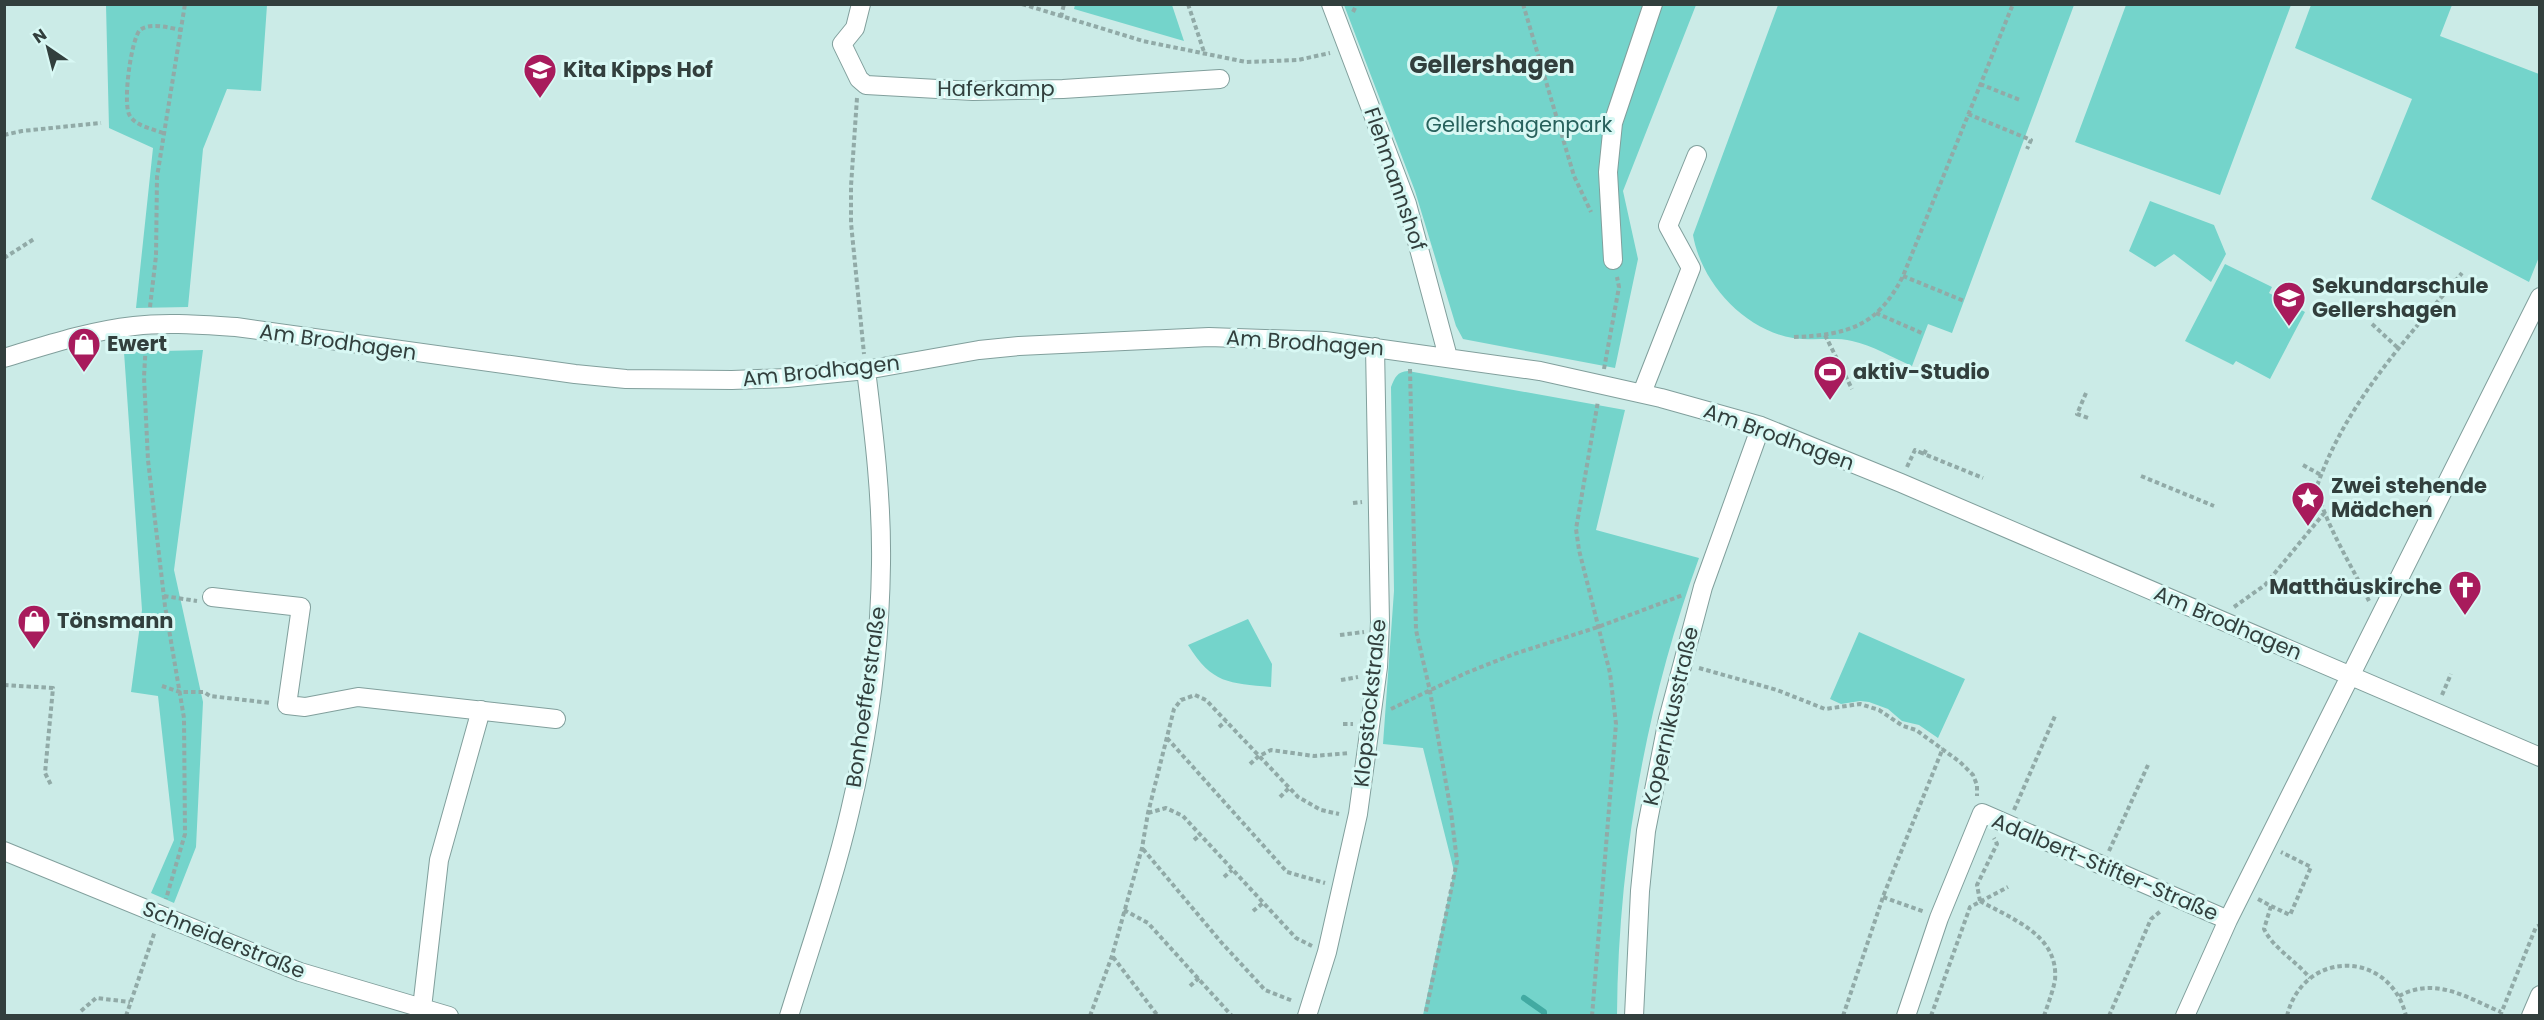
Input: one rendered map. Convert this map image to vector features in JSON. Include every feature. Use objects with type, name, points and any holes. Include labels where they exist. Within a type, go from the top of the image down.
[{"type":"street","points":[[859,79],[842,44],[855,28],[861,4]]},
{"type":"street","name":"Flehmannshof","points":[[1331,4],[1407,204],[1448,357]]},
{"type":"street","points":[[1613,260],[1608,172],[1613,123],[1653,4]]},
{"type":"street","name":"Haferkamp","points":[[859,79],[866,85],[877,87],[973,91],[1063,89],[1220,80]]},
{"type":"street","points":[[1642,393],[1691,268],[1668,225],[1697,154]]},
{"type":"street","points":[[2184,1016],[2242,891],[2540,297]]},
{"type":"street","name":"Am Brodhagen","points":[[4,358],[61,340],[96,332],[148,325],[236,327],[563,373],[626,379],[787,378],[866,370],[979,350],[1150,338],[1259,337],[1375,347],[1448,357],[1601,383],[1708,409],[1761,426],[2352,675],[2540,758]]},
{"type":"street","name":"Klopstockstraße","points":[[1309,1011],[1327,952],[1358,814],[1372,717],[1380,622],[1375,347]]},
{"type":"street","name":"Bonhoefferstraße","points":[[789,1016],[832,879],[850,810],[871,691],[881,564],[879,474],[866,370]]},
{"type":"street","name":"Kopernikusstraße","points":[[1634,1016],[1640,891],[1646,831],[1668,718],[1703,588],[1761,426]]},
{"type":"street","points":[[212,597],[301,607],[287,705],[305,707],[358,697],[556,719]]},
{"type":"street","points":[[422,1008],[439,860],[481,710]]},
{"type":"street","name":"Adalbert-Stifter-Straße","points":[[1906,1016],[1939,918],[1983,813],[2228,920]]},
{"type":"street","name":"Schneiderstraße","points":[[4,851],[300,972],[449,1016]]},
{"type":"street","points":[[2531,1016],[2540,995]]},
{"type":"path","points":[[126,1016],[161,916],[184,834],[184,718],[164,596],[148,460],[144,377],[156,256],[156,198],[163,133],[185,4]]},
{"type":"path","points":[[1022,4],[1143,41],[1205,56],[1246,62],[1298,60],[1349,49]]},
{"type":"path","points":[[1060,17],[1064,4]]},
{"type":"path","points":[[1188,4],[1205,56]]},
{"type":"path","points":[[1523,4],[1574,176],[1594,218]]},
{"type":"path","points":[[1794,337],[1824,335],[1849,330],[1876,313],[1891,300],[1903,276],[2013,4]]},
{"type":"path","points":[[163,133],[133,120],[128,114],[126,107],[128,76],[138,33],[142,29],[155,27],[181,30]]},
{"type":"path","points":[[859,79],[851,186],[851,223],[866,370]]},
{"type":"path","points":[[1980,84],[2020,100]]},
{"type":"path","points":[[1968,114],[2031,140],[2027,149]]},
{"type":"path","points":[[4,135],[101,123]]},
{"type":"path","points":[[4,258],[34,239]]},
{"type":"path","points":[[1592,1016],[1616,724],[1610,673],[1578,550],[1576,529],[1619,287],[1613,260]]},
{"type":"path","points":[[2379,620],[2325,512],[2318,496],[2317,486],[2342,431],[2372,382],[2462,273]]},
{"type":"path","points":[[1903,276],[1964,302]]},
{"type":"path","points":[[1876,313],[1924,333]]},
{"type":"path","points":[[2372,324],[2398,348]]},
{"type":"path","points":[[1824,335],[1852,389]]},
{"type":"path","points":[[1409,352],[1416,630],[1430,692],[1451,812],[1457,861],[1425,1016]]},
{"type":"path","points":[[2086,393],[2077,414],[2088,418]]},
{"type":"path","points":[[1900,483],[1915,450],[1925,452],[1983,478]]},
{"type":"path","points":[[2303,465],[2321,475]]},
{"type":"path","points":[[2141,476],[2214,506]]},
{"type":"path","points":[[2216,618],[2255,594],[2265,585],[2325,512]]},
{"type":"path","points":[[1372,717],[1430,692],[1466,673],[1514,654],[1598,627],[1703,588]]},
{"type":"path","points":[[164,596],[203,601],[212,597]]},
{"type":"path","points":[[1681,663],[1777,690],[1825,710],[1860,704],[1868,706],[1903,726],[1916,730],[1943,748],[1973,775],[1977,785],[1977,802],[1997,844],[1977,885],[1980,901]]},
{"type":"path","points":[[2434,711],[2451,674]]},
{"type":"path","points":[[4,685],[53,688],[45,773],[51,785]]},
{"type":"path","points":[[162,686],[180,692],[204,692],[210,696],[287,705]]},
{"type":"path","points":[[1092,1015],[1112,956],[1142,848],[1166,737],[1174,709],[1181,700],[1195,695],[1206,700],[1298,797],[1321,810],[1358,814]]},
{"type":"path","points":[[2007,824],[2055,716]]},
{"type":"path","points":[[1219,727],[1226,721]]},
{"type":"path","points":[[1166,737],[1287,872],[1342,887]]},
{"type":"path","points":[[1843,1016],[1883,897],[1943,748]]},
{"type":"path","points":[[1250,764],[1271,750],[1314,756],[1368,752]]},
{"type":"path","points":[[2103,866],[2148,765]]},
{"type":"path","points":[[1280,796],[1289,788]]},
{"type":"path","points":[[1148,813],[1166,808],[1176,812],[1296,938],[1327,952]]},
{"type":"path","points":[[1194,840],[1200,835]]},
{"type":"path","points":[[2242,891],[2290,915],[2312,867],[2265,845]]},
{"type":"path","points":[[1142,848],[1221,942],[1265,990],[1309,1011]]},
{"type":"path","points":[[1224,877],[1232,870]]},
{"type":"path","points":[[1931,1016],[1970,907],[2008,887]]},
{"type":"path","points":[[1883,897],[1939,918]]},
{"type":"path","points":[[2109,1016],[2151,919],[2176,897]]},
{"type":"path","points":[[1980,901],[2027,927],[2047,944],[2054,962],[2055,980],[2044,1016]]},
{"type":"path","points":[[1253,911],[1263,903]]},
{"type":"path","points":[[2271,906],[2264,929],[2268,938],[2297,962],[2310,978]]},
{"type":"path","points":[[1124,910],[1148,923],[1232,1016]]},
{"type":"path","points":[[2399,996],[2414,988],[2437,987],[2500,1014],[2536,927],[2540,925]]},
{"type":"path","points":[[1112,956],[1158,1016]]},
{"type":"path","points":[[2287,1016],[2290,1003],[2300,987],[2310,978],[2333,967],[2352,966],[2371,970],[2387,981],[2399,996],[2406,1016]]},
{"type":"path","points":[[1190,986],[1199,978]]},
{"type":"path","points":[[81,1011],[96,998],[130,1002]]},
{"type":"green space","points":[[106,5],[267,5],[261,91],[227,89],[203,149],[188,307],[136,308],[153,148],[109,128]]},
{"type":"green space","points":[[1075,5],[1172,5],[1184,41],[1074,9]]},
{"type":"green space","name":"Gellershagenpark","points":[[1344,5],[1696,5],[1623,191],[1638,259],[1615,368],[1463,339],[1456,326],[1415,191]]},
{"type":"green space","points":[[1778,5],[2074,5],[1952,333],[1928,324],[1912,366],[1860,343],[1839,339],[1793,338],[1758,325],[1742,314],[1715,286],[1698,253],[1693,235]]},
{"type":"green space","points":[[2126,5],[2291,5],[2220,195],[2075,142]]},
{"type":"green space","points":[[2311,5],[2452,5],[2440,36],[2539,74],[2539,257],[2529,282],[2371,199],[2412,99],[2295,48]]},
{"type":"green space","points":[[2150,201],[2214,225],[2226,254],[2211,282],[2174,254],[2155,267],[2129,251]]},
{"type":"green space","points":[[2225,264],[2272,287],[2269,293],[2305,312],[2270,379],[2236,361],[2233,365],[2185,341]]},
{"type":"green space","points":[[203,350],[174,570],[203,702],[196,847],[174,903],[151,893],[174,840],[158,696],[131,692],[142,610],[124,352]]},
{"type":"green space","points":[[1408,371],[1625,410],[1596,530],[1699,558],[1664,669],[1639,783],[1629,841],[1623,899],[1617,1015],[1423,1015],[1454,871],[1423,748],[1383,744],[1394,591],[1391,387],[1397,376]]},
{"type":"green space","points":[[1248,619],[1272,664],[1271,687],[1223,679],[1205,667],[1188,645]]},
{"type":"green space","points":[[1859,632],[1965,679],[1938,738],[1919,725],[1902,721],[1888,709],[1869,702],[1841,704],[1830,699]]},
{"type":"waterway","points":[[1524,998],[1544,1012],[1544,1016]]},
{"type":"place","name":"Kita Kipps Hof","points":[[540,99]]},
{"type":"place","name":"Sekundarschule Gellershagen","points":[[2289,327]]},
{"type":"place","name":"Ewert","points":[[84,373]]},
{"type":"place","name":"aktiv-Studio","points":[[1830,401]]},
{"type":"place","name":"Zwei stehende Mädchen","points":[[2308,527]]},
{"type":"place","name":"Matthäuskirche","points":[[2465,616]]},
{"type":"place","name":"Tönsmann","points":[[34,650]]},
{"type":"district","name":"Gellershagen","points":[[1492,65]]}]
